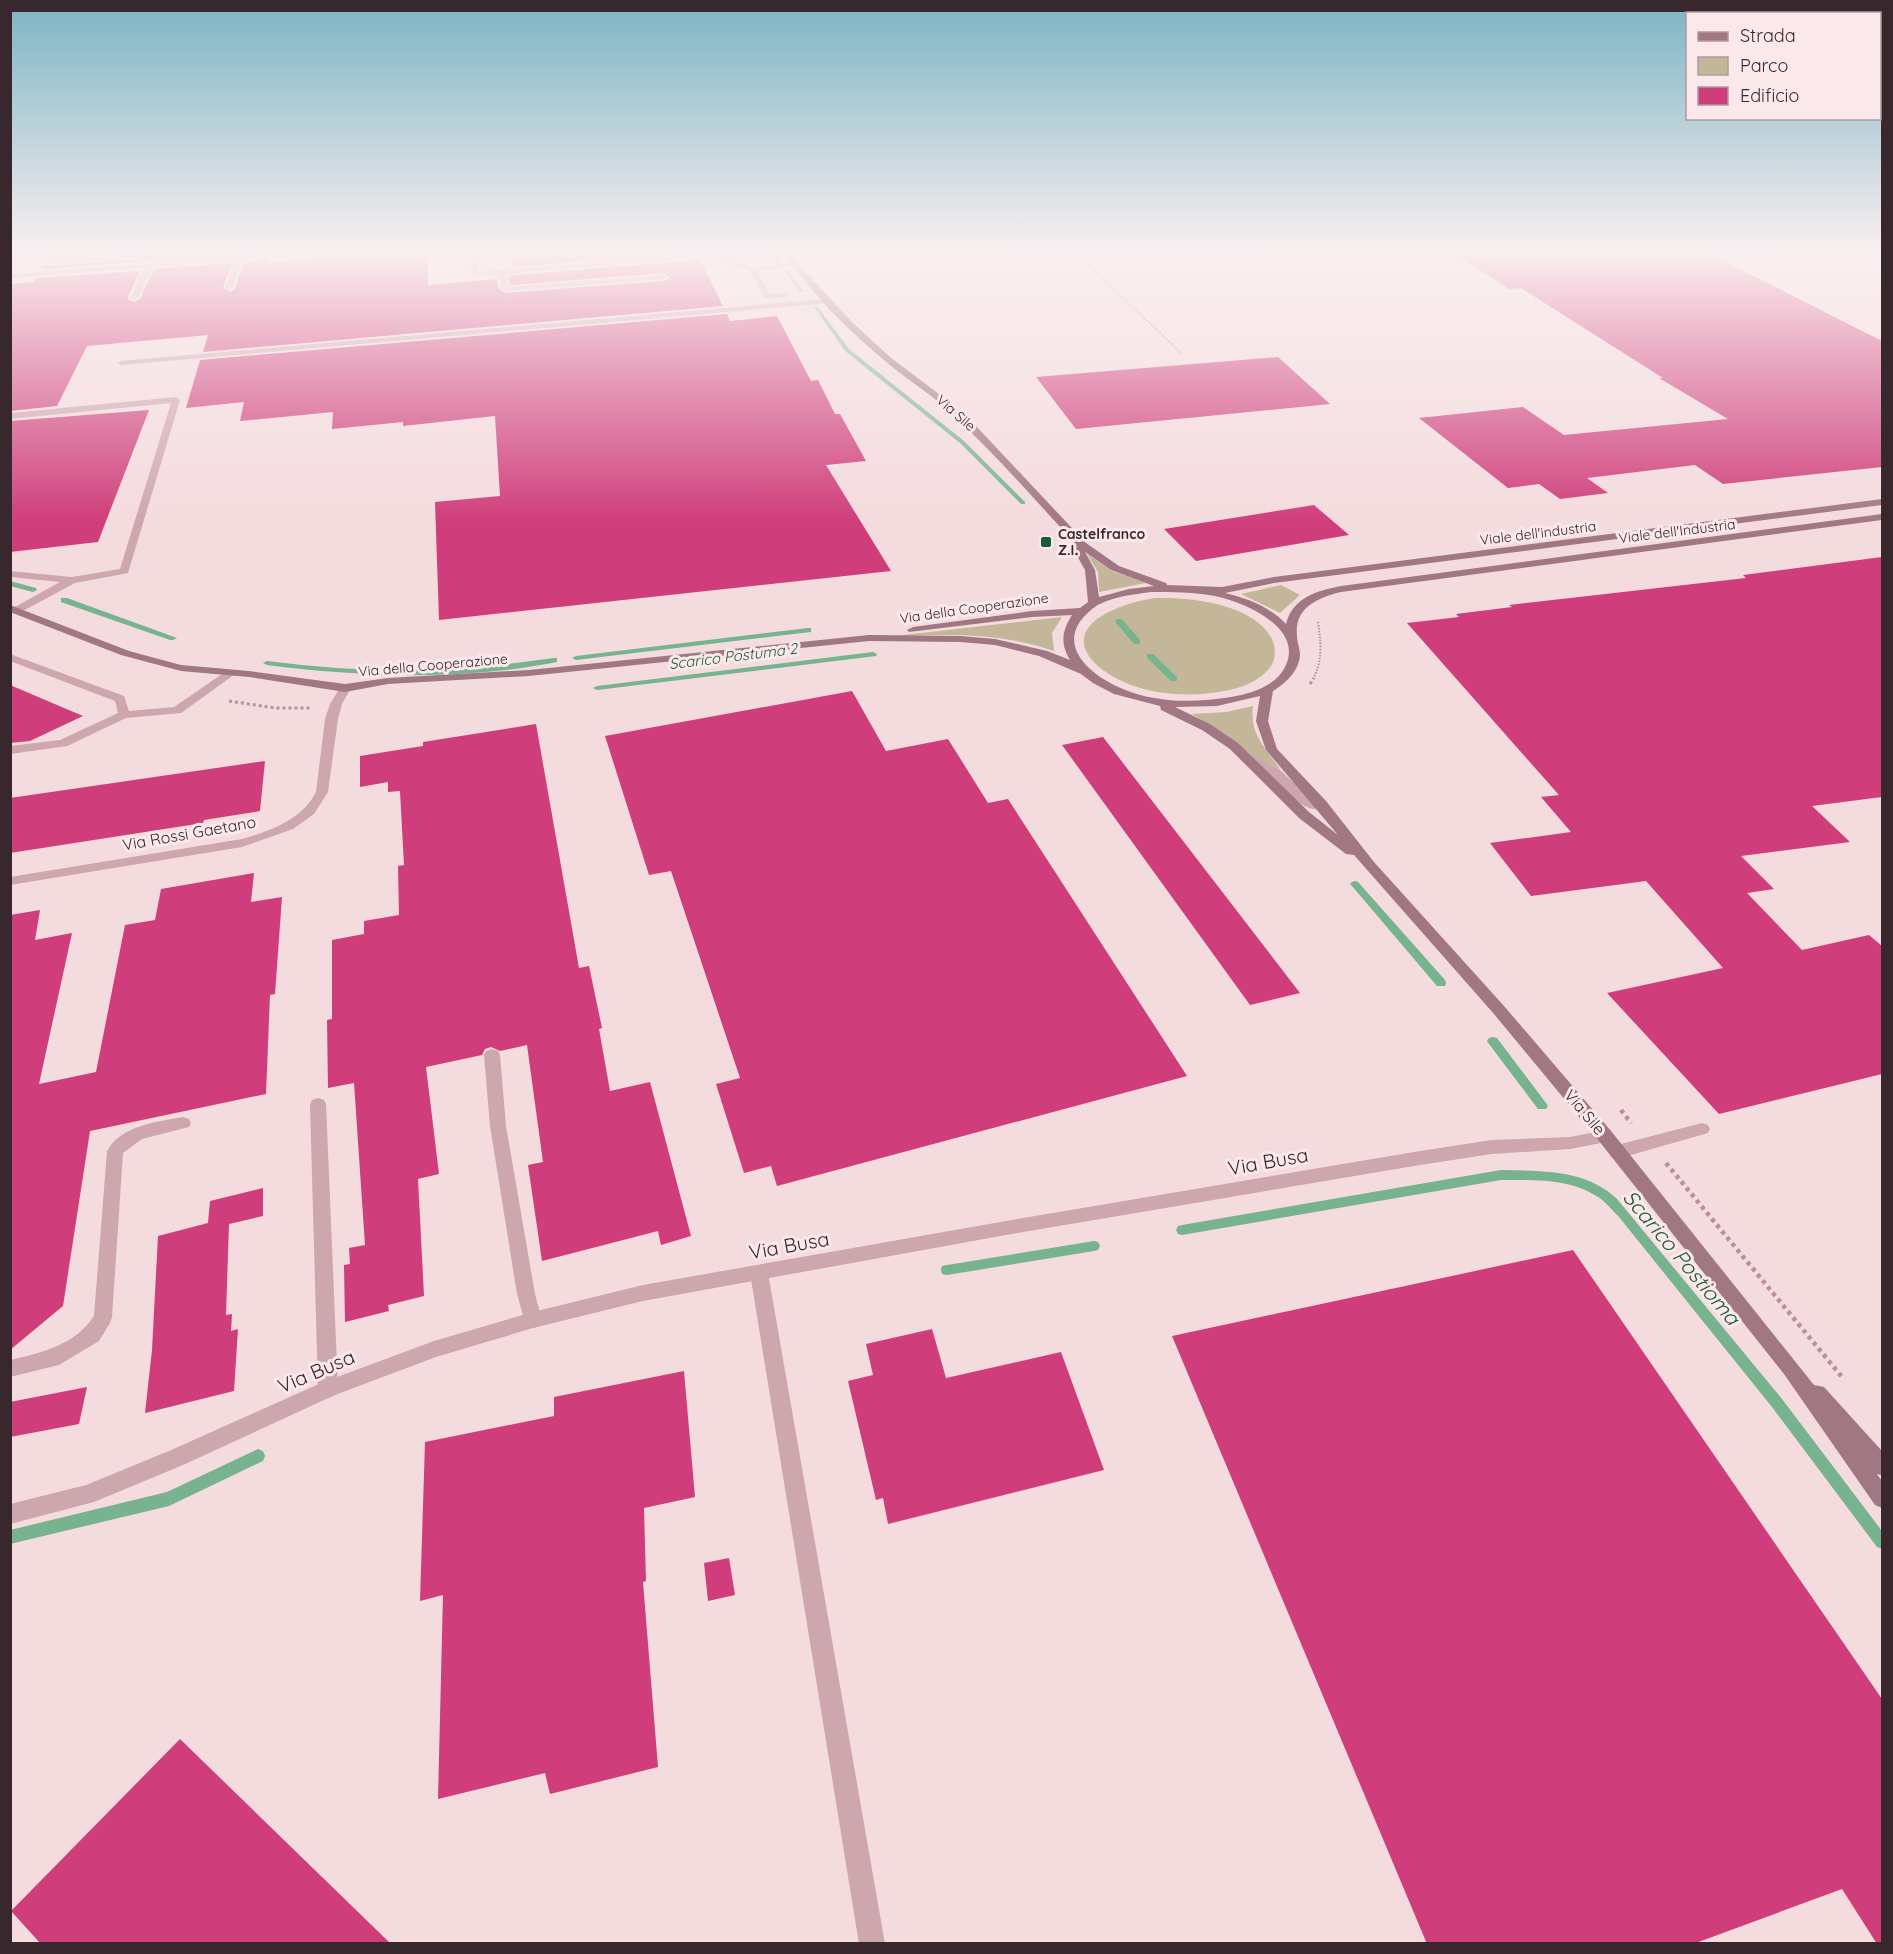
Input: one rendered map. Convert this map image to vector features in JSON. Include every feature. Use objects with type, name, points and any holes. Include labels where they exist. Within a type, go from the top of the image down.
[{"type":"street","points":[[121,363],[369,341]]},
{"type":"street","name":"Via Sile","points":[[866,341],[974,428],[1069,533],[1097,557],[1115,568],[1178,589]]},
{"type":"street","points":[[10,416],[176,400],[124,571],[72,580],[10,574]]},
{"type":"street","name":"Viale dell'industria","points":[[1197,591],[1222,590],[1274,580],[1882,502]]},
{"type":"street","name":"Viale dell'Industria","points":[[1267,689],[1286,675],[1291,666],[1294,657],[1291,639],[1292,619],[1305,602],[1319,594],[1341,589],[1882,517]]},
{"type":"street","name":"Via Sile","points":[[1069,533],[1090,570],[1089,608]]},
{"type":"street","points":[[12,609],[72,580]]},
{"type":"street","points":[[1178,589],[1229,597],[1257,608],[1278,623],[1291,639]]},
{"type":"street","name":"Via della Cooperazione","points":[[12,609],[125,654],[181,668],[232,672],[345,688],[388,681],[529,673],[869,638],[1012,616],[1089,608],[1114,596],[1138,591],[1178,589]]},
{"type":"street","points":[[1084,671],[1070,653],[1068,635],[1076,618],[1089,608]]},
{"type":"street","name":"Via della Cooperazione","points":[[869,638],[960,639],[996,642],[1043,652],[1084,671],[1109,687],[1143,698]]},
{"type":"street","points":[[10,657],[120,699],[124,715]]},
{"type":"street","points":[[10,750],[63,743],[124,715],[177,710],[232,672]]},
{"type":"street","name":"Via Rossi Gaetano","points":[[10,880],[242,843],[264,838],[291,824],[311,809],[322,792],[334,708],[345,688]]},
{"type":"street","points":[[1143,698],[1200,704],[1237,700],[1267,689]]},
{"type":"street","name":"Via Sile","points":[[1267,689],[1262,721],[1272,750],[1321,804],[1370,865],[1499,1010],[1605,1136],[1791,1368],[1882,1498]]},
{"type":"street","name":"Via Sile","points":[[1143,698],[1206,727],[1248,757],[1304,815],[1370,865]]},
{"type":"street","points":[[1248,757],[1275,772],[1307,802],[1313,805],[1321,804]]},
{"type":"street","points":[[492,1055],[498,1126],[526,1294],[533,1320]]},
{"type":"street","points":[[318,1104],[328,1389]]},
{"type":"street","points":[[10,1369],[52,1359],[92,1335],[103,1317],[115,1152],[120,1143],[144,1133],[183,1123]]},
{"type":"street","points":[[1617,1152],[1702,1129]]},
{"type":"street","name":"Via Busa","points":[[10,1514],[87,1495],[176,1458],[328,1389],[434,1348],[533,1320],[643,1293],[1006,1228],[1460,1152],[1514,1145],[1570,1143],[1605,1136]]},
{"type":"street","points":[[759,1273],[872,1944]]},
{"type":"street","name":"Via Sile","points":[[1791,1368],[1840,1416],[1882,1466]]},
{"type":"path","points":[[1169,341],[1182,354]]},
{"type":"path","points":[[1302,692],[1316,676],[1320,666],[1321,646],[1317,616]]},
{"type":"path","points":[[225,700],[275,708],[300,708]]},
{"type":"path","points":[[1682,1182],[1846,1381]]},
{"type":"green space","points":[[1087,554],[1112,571],[1146,583],[1099,592],[1098,572]]},
{"type":"green space","points":[[1281,585],[1300,595],[1280,613],[1241,594]]},
{"type":"green space","points":[[1157,598],[1204,601],[1237,610],[1251,618],[1263,627],[1272,639],[1275,653],[1271,666],[1262,676],[1244,686],[1208,693],[1175,694],[1126,683],[1098,666],[1086,651],[1084,638],[1089,627],[1113,610],[1128,604]]},
{"type":"green space","points":[[1062,617],[1052,633],[1054,651],[989,637],[944,635],[877,638]]},
{"type":"green space","points":[[1253,706],[1252,716],[1256,733],[1280,769],[1251,755],[1225,734],[1192,714],[1226,712]]},
{"type":"building","points":[[10,341],[140,341],[87,346],[57,406],[10,411]]},
{"type":"building","points":[[206,341],[325,341],[203,352]]},
{"type":"building","points":[[416,341],[790,341],[811,381],[818,380],[835,414],[840,414],[866,461],[826,465],[891,571],[439,620],[435,502],[500,496],[495,416],[403,426],[403,422],[332,429],[333,412],[240,421],[244,402],[186,408],[200,360]]},
{"type":"building","points":[[1605,341],[1882,341],[1882,467],[1723,484],[1695,465],[1587,478],[1608,493],[1560,499],[1539,484],[1508,488],[1419,418],[1523,407],[1564,435],[1728,419],[1659,378],[1663,378]]},
{"type":"building","points":[[1278,357],[1330,404],[1076,429],[1036,377]]},
{"type":"building","points":[[149,410],[98,542],[10,552],[10,421]]},
{"type":"building","points":[[1314,505],[1349,535],[1196,561],[1164,529]]},
{"type":"building","points":[[1882,557],[1882,797],[1812,806],[1850,842],[1741,856],[1774,889],[1747,893],[1802,950],[1869,935],[1882,946],[1882,1074],[1719,1114],[1607,993],[1723,968],[1646,881],[1531,896],[1490,843],[1571,832],[1541,797],[1559,795],[1407,623],[1459,617],[1456,614],[1512,607],[1509,605],[1746,578],[1743,575]]},
{"type":"building","points":[[10,685],[83,716],[30,741],[10,743]]},
{"type":"building","points":[[852,691],[886,751],[948,739],[988,803],[1008,799],[1187,1076],[777,1186],[771,1166],[744,1173],[716,1084],[740,1078],[671,871],[649,875],[605,736]]},
{"type":"building","points":[[536,724],[579,968],[589,966],[602,1028],[599,1029],[610,1091],[650,1082],[691,1236],[661,1245],[658,1231],[542,1261],[528,1165],[543,1162],[527,1045],[500,1051],[491,1047],[485,1049],[482,1055],[426,1067],[439,1174],[418,1179],[424,1296],[388,1305],[389,1311],[345,1322],[344,1265],[350,1264],[349,1248],[365,1245],[354,1083],[328,1088],[327,1020],[332,1019],[332,940],[364,934],[364,921],[399,915],[398,866],[404,865],[400,791],[388,792],[388,782],[360,787],[360,756],[423,746],[423,742]]},
{"type":"building","points":[[1103,737],[1300,993],[1250,1005],[1062,745]]},
{"type":"building","points":[[265,761],[260,811],[204,820],[203,823],[10,853],[10,798]]},
{"type":"building","points":[[254,873],[251,902],[282,897],[275,994],[270,995],[266,1094],[90,1131],[63,1306],[10,1350],[10,915],[40,910],[35,940],[72,933],[39,1084],[96,1072],[125,925],[155,920],[161,889]]},
{"type":"building","points":[[263,1188],[263,1216],[229,1224],[226,1315],[232,1314],[231,1331],[238,1329],[234,1391],[145,1413],[152,1350],[158,1236],[208,1223],[210,1201]]},
{"type":"building","points":[[1573,1250],[1882,1699],[1882,1944],[1877,1944],[1842,1889],[1693,1944],[1427,1944],[1172,1336]]},
{"type":"building","points":[[932,1329],[946,1378],[1061,1352],[1104,1470],[888,1524],[883,1498],[876,1500],[848,1381],[873,1375],[866,1344]]},
{"type":"building","points":[[684,1371],[695,1497],[644,1508],[646,1581],[643,1582],[658,1767],[550,1794],[545,1773],[438,1799],[443,1595],[420,1601],[425,1442],[554,1416],[554,1397]]},
{"type":"building","points":[[87,1387],[79,1424],[10,1437],[10,1402]]},
{"type":"building","points":[[729,1558],[735,1595],[708,1601],[704,1563]]},
{"type":"building","points":[[180,1739],[391,1944],[41,1944],[11,1911]]},
{"type":"waterway","name":"Scarico Postuma 2","points":[[840,341],[847,350],[962,442],[1023,503]]},
{"type":"waterway","points":[[10,583],[33,590]]},
{"type":"waterway","points":[[64,600],[173,638]]},
{"type":"waterway","name":"Scarico Postuma 2","points":[[1119,621],[1137,642]]},
{"type":"waterway","points":[[576,658],[808,630]]},
{"type":"waterway","name":"Scarico Postuma 2","points":[[597,688],[873,654]]},
{"type":"waterway","points":[[1150,656],[1174,679]]},
{"type":"waterway","points":[[267,663],[333,670],[421,673],[499,668],[554,660]]},
{"type":"waterway","points":[[1355,884],[1441,983]]},
{"type":"waterway","points":[[1493,1041],[1542,1106]]},
{"type":"waterway","name":"Scarico Postioma","points":[[1182,1230],[1501,1175],[1553,1177],[1591,1187],[1605,1195],[1623,1213],[1777,1403],[1882,1542]]},
{"type":"waterway","name":"Scarico Postioma","points":[[947,1270],[1094,1246]]},
{"type":"waterway","name":"Scarico Postioma","points":[[10,1537],[169,1499],[258,1456]]},
{"type":"place","name":"Castelfranco Z.I.","points":[[1046,542]]}]
